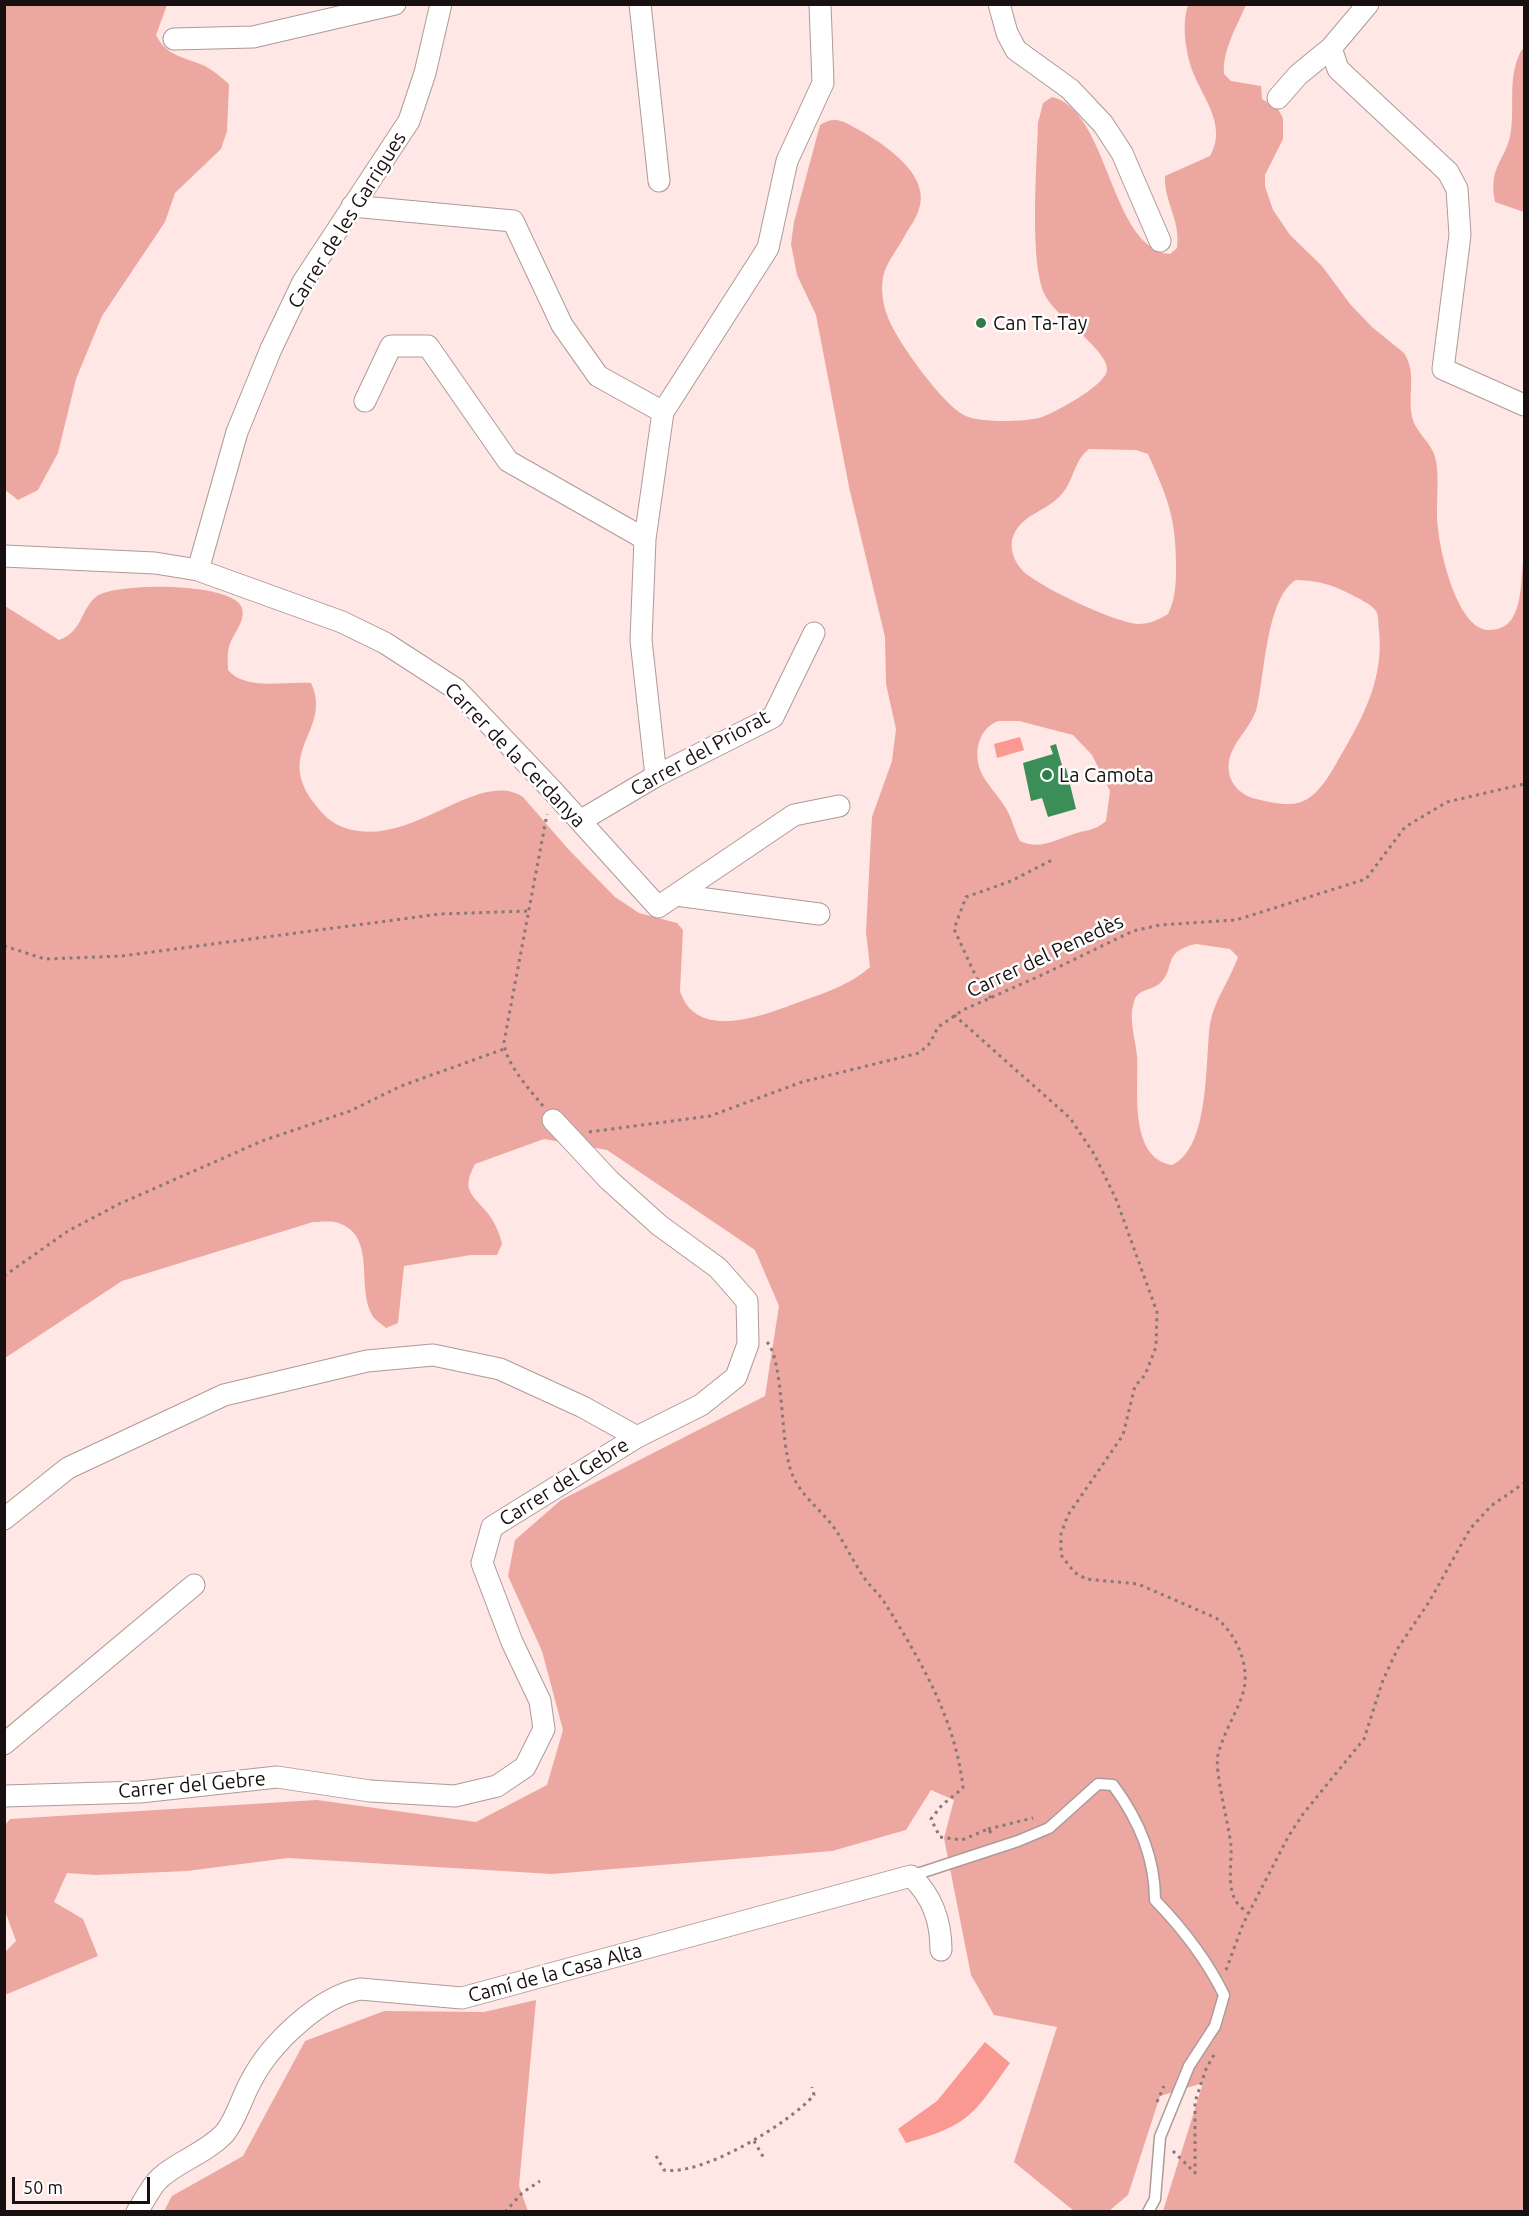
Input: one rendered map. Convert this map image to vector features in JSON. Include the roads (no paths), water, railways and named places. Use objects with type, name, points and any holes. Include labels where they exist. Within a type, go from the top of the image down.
[{"type":"street","points":[[174,39],[253,37],[395,4]]},
{"type":"street","name":"Carrer de les Garrigues","points":[[198,570],[237,432],[271,349],[303,282],[409,121],[425,74],[441,4]]},
{"type":"street","points":[[640,4],[659,182]]},
{"type":"street","points":[[656,776],[641,640],[645,539],[663,412],[768,248],[787,161],[823,83],[820,4]]},
{"type":"street","points":[[999,4],[1007,33],[1016,50],[1070,89],[1103,124],[1122,153],[1160,241]]},
{"type":"street","points":[[1278,98],[1298,75],[1331,48],[1368,4]]},
{"type":"street","points":[[1331,48],[1338,69],[1448,172],[1457,189],[1460,236],[1443,369],[1524,405]]},
{"type":"street","points":[[352,207],[513,221],[562,325],[598,376],[663,412]]},
{"type":"street","points":[[365,400],[391,346],[428,346],[508,461],[645,539]]},
{"type":"street","name":"Carrer de la Cerdanya","points":[[4,556],[155,564],[198,570],[342,622],[385,643],[456,690],[552,790],[658,907],[676,895]]},
{"type":"street","name":"Carrer del Priorat","points":[[580,821],[656,776],[772,717],[814,633]]},
{"type":"street","points":[[676,895],[794,815],[839,806]]},
{"type":"street","points":[[676,895],[819,914]]},
{"type":"street","name":"Carrer del Gebre","points":[[4,1796],[140,1792],[277,1777],[370,1791],[455,1796],[497,1786],[525,1767],[544,1729],[540,1701],[512,1642],[482,1563],[492,1527],[637,1437],[701,1405],[736,1377],[748,1344],[747,1301],[718,1268],[659,1225],[609,1180],[560,1127]]},
{"type":"street","points":[[4,1519],[68,1468],[224,1395],[367,1361],[433,1355],[500,1369],[583,1407],[637,1437]]},
{"type":"street","points":[[4,1744],[194,1585]]},
{"type":"street","points":[[911,1876],[930,1898],[941,1929],[941,1950]]},
{"type":"street","name":"Camí de la Casa Alta","points":[[137,2211],[160,2178],[206,2151],[226,2131],[252,2078],[287,2034],[325,2002],[344,1992],[360,1989],[462,1998],[911,1876]]},
{"type":"lane","points":[[911,1876],[1018,1841],[1049,1828],[1098,1784],[1113,1785],[1132,1811],[1148,1850],[1155,1878],[1155,1900],[1187,1935],[1212,1970],[1223,1993],[1215,2026],[1189,2066],[1160,2137],[1155,2199],[1148,2211]]},
{"type":"place","name":"Can Ta-Tay","points":[[981,323]]},
{"type":"place","name":"La Camota","points":[[1047,775]]}]
